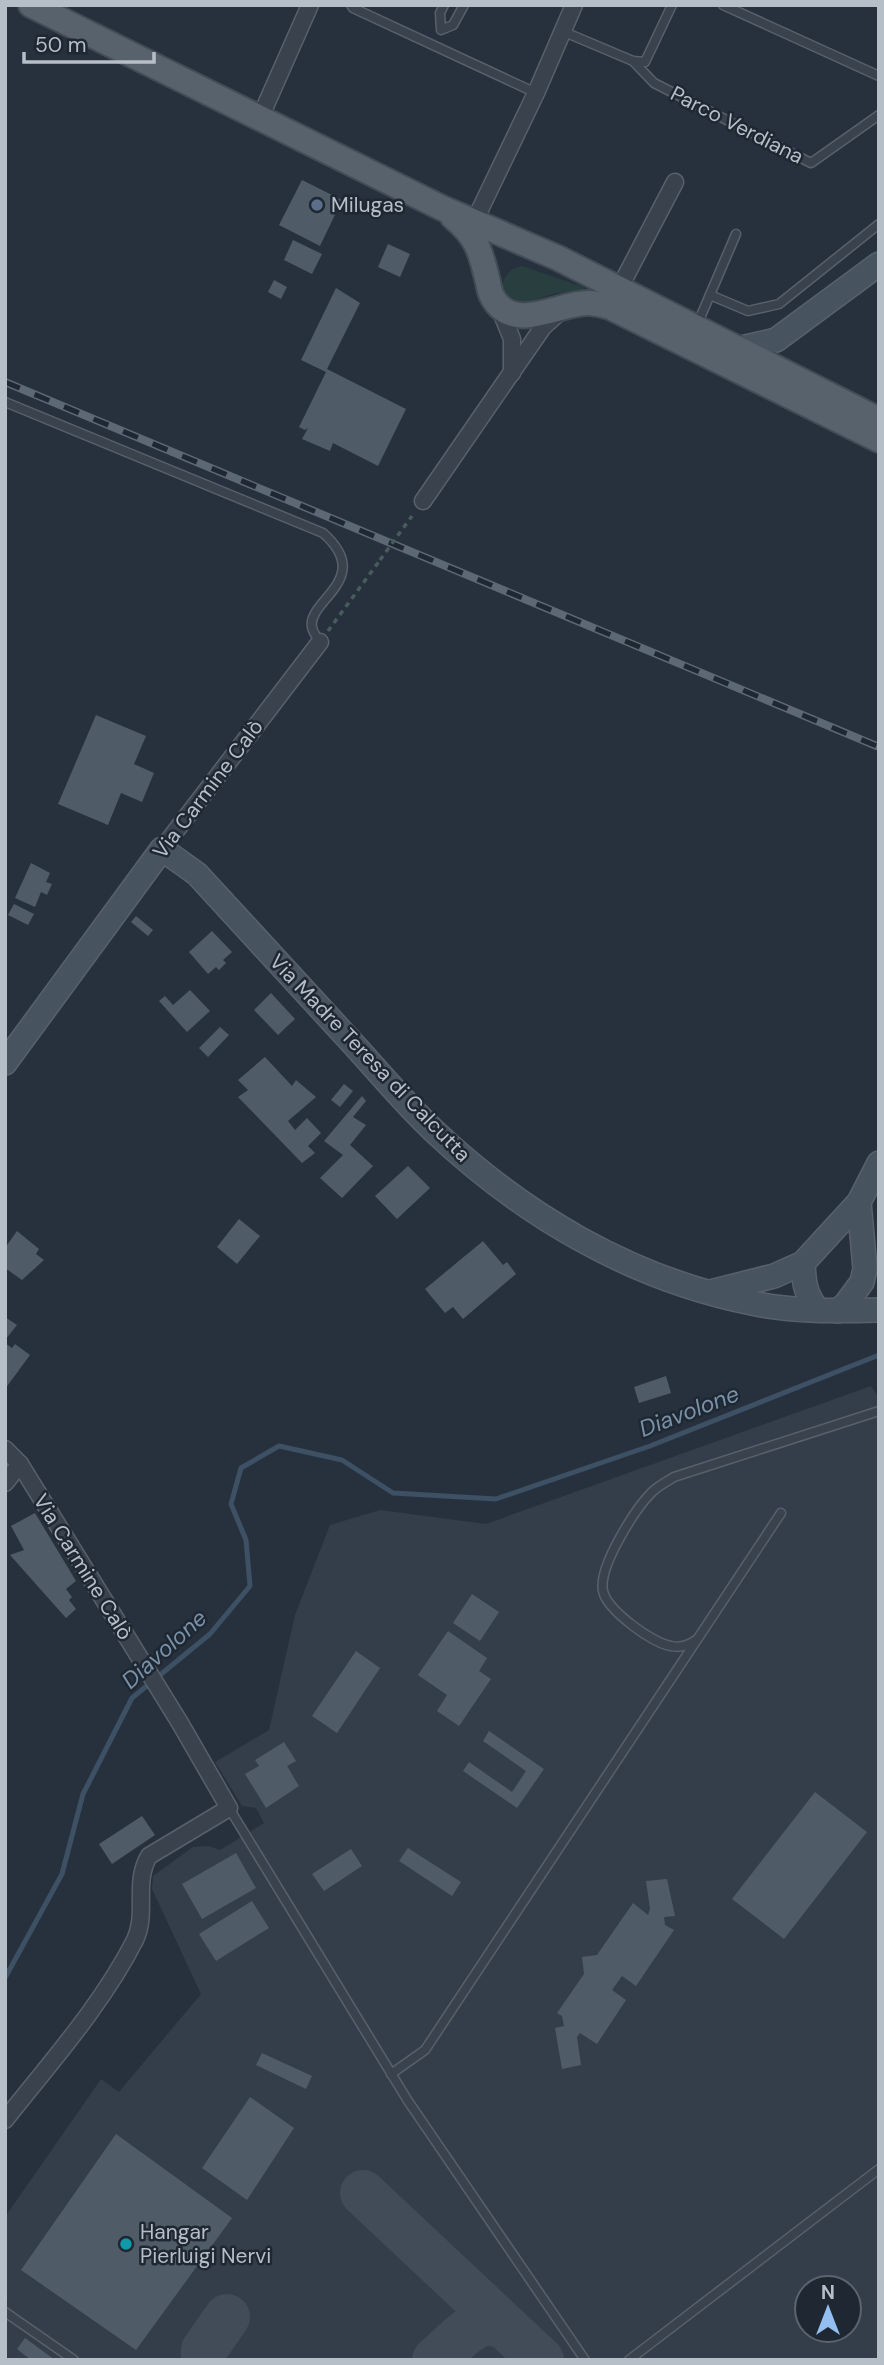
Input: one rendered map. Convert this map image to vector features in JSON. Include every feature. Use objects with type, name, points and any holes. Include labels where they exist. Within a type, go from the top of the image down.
[{"type":"main road","points":[[31,5],[442,208],[620,289],[879,420]]},
{"type":"main road","points":[[442,208],[474,237],[494,299],[505,311],[522,316],[587,303],[610,307],[879,440]]},
{"type":"main road","points":[[494,299],[491,274],[496,264],[513,253],[534,254],[592,276]]},
{"type":"street","points":[[260,118],[310,5]]},
{"type":"street","points":[[474,222],[536,93],[574,5]]},
{"type":"street","points":[[620,289],[675,182]]},
{"type":"street","points":[[737,348],[769,342],[788,332],[879,264]]},
{"type":"street","points":[[494,299],[512,339],[512,375]]},
{"type":"street","points":[[424,501],[543,327],[568,306]]},
{"type":"street","points":[[783,371],[782,349],[788,332]]},
{"type":"street","name":"Via Carmine Calò","points":[[5,1063],[162,849],[320,642]]},
{"type":"street","name":"Via Madre Teresa di Calcutta","points":[[162,849],[197,874],[432,1130],[484,1176],[534,1213],[637,1268],[708,1292],[753,1303],[828,1310],[879,1310]]},
{"type":"street","points":[[708,1292],[774,1276],[803,1263],[859,1202],[879,1163]]},
{"type":"street","points":[[803,1263],[805,1289],[810,1300],[828,1310],[845,1305],[862,1282],[872,1278],[859,1202]]},
{"type":"street","name":"Via Carmine Calò","points":[[5,1449],[20,1464],[180,1723],[229,1808]]},
{"type":"street","points":[[5,1483],[20,1464]]},
{"type":"street","points":[[5,2120],[106,1989],[135,1940],[141,1917],[140,1881],[143,1866],[149,1856],[229,1808]]},
{"type":"lane","points":[[351,5],[536,93]]},
{"type":"lane","points":[[434,46],[441,30],[440,13],[444,5]]},
{"type":"lane","points":[[441,30],[453,25],[464,5]]},
{"type":"lane","points":[[633,61],[645,62],[673,5]]},
{"type":"lane","points":[[723,5],[879,76]]},
{"type":"lane","name":"Parco Verdiana","points":[[562,31],[633,61],[654,83],[811,163],[879,115]]},
{"type":"lane","points":[[710,295],[748,311],[779,304],[879,224]]},
{"type":"lane","points":[[696,328],[736,234]]},
{"type":"lane","points":[[5,402],[323,533],[337,545],[342,566],[338,586],[313,616],[312,628],[320,642]]},
{"type":"lane","points":[[698,1638],[684,1646],[672,1647],[661,1643],[615,1613],[603,1594],[602,1583],[608,1560],[646,1499],[661,1484],[674,1477],[879,1410]]},
{"type":"lane","points":[[391,2074],[425,2050],[781,1513]]},
{"type":"lane","points":[[229,1808],[391,2074],[585,2360]]},
{"type":"lane","points":[[629,2360],[879,2169]]},
{"type":"lane","points":[[5,2312],[74,2360]]},
{"type":"path","points":[[320,642],[412,516]]},
{"type":"shaded area","points":[[871,1386],[879,1398],[879,2360],[5,2360],[5,2306],[8,2303],[5,2301],[5,2217],[101,2079],[119,2092],[201,1994],[152,1889],[153,1876],[193,1847],[209,1846],[220,1850],[264,1823],[256,1808],[242,1806],[215,1762],[269,1730],[295,1615],[330,1525],[380,1510],[486,1524]]},
{"type":"green space","points":[[522,266],[583,287],[587,292],[558,293],[517,302],[505,295],[503,283],[509,272]]},
{"type":"building","points":[[302,180],[342,200],[320,246],[279,225]]},
{"type":"building","points":[[293,240],[322,254],[312,274],[284,260]]},
{"type":"building","points":[[388,244],[410,254],[400,277],[378,267]]},
{"type":"building","points":[[274,280],[287,287],[281,299],[268,292]]},
{"type":"building","points":[[336,288],[360,303],[327,369],[406,409],[378,466],[333,443],[330,451],[302,439],[308,428],[305,430],[299,427],[326,372],[301,360]]},
{"type":"building","points":[[96,715],[146,736],[134,764],[154,773],[142,802],[121,793],[108,825],[58,804]]},
{"type":"building","points":[[31,863],[50,873],[46,882],[52,884],[47,895],[41,892],[35,907],[15,898]]},
{"type":"building","points":[[14,904],[34,914],[28,925],[8,915]]},
{"type":"building","points":[[136,916],[153,930],[148,936],[131,922]]},
{"type":"building","points":[[212,931],[232,952],[223,960],[226,963],[219,970],[216,967],[208,974],[189,952]]},
{"type":"building","points":[[190,990],[210,1011],[187,1032],[159,1001],[165,996],[173,1005]]},
{"type":"building","points":[[271,993],[295,1019],[278,1035],[254,1010]]},
{"type":"building","points":[[220,1027],[229,1035],[208,1057],[199,1048]]},
{"type":"building","points":[[265,1057],[292,1086],[296,1080],[316,1097],[288,1121],[295,1130],[307,1118],[321,1133],[308,1146],[315,1153],[302,1163],[238,1097],[248,1090],[238,1080]]},
{"type":"building","points":[[344,1084],[353,1091],[340,1107],[331,1100]]},
{"type":"building","points":[[362,1096],[366,1101],[353,1117],[366,1125],[350,1145],[373,1166],[342,1198],[320,1178],[343,1155],[324,1141]]},
{"type":"building","points":[[408,1166],[430,1188],[397,1219],[375,1196]]},
{"type":"building","points":[[239,1219],[260,1236],[237,1264],[217,1247]]},
{"type":"building","points":[[17,1231],[39,1249],[36,1254],[44,1260],[22,1280],[5,1268],[5,1248]]},
{"type":"building","points":[[483,1241],[503,1265],[507,1262],[516,1274],[463,1319],[453,1307],[445,1313],[425,1289]]},
{"type":"building","points":[[5,1317],[17,1325],[5,1340]]},
{"type":"building","points":[[5,1343],[12,1348],[15,1344],[30,1355],[5,1389]]},
{"type":"building","points":[[666,1376],[671,1393],[639,1403],[634,1387]]},
{"type":"building","points":[[35,1513],[76,1581],[66,1589],[72,1597],[69,1600],[76,1609],[66,1618],[10,1555],[24,1550],[11,1526]]},
{"type":"building","points":[[472,1594],[499,1612],[480,1641],[453,1623]]},
{"type":"building","points":[[448,1631],[487,1658],[479,1671],[491,1679],[459,1726],[437,1711],[447,1695],[418,1675]]},
{"type":"building","points":[[356,1651],[380,1668],[337,1733],[312,1716]]},
{"type":"building","points":[[489,1731],[544,1769],[517,1808],[463,1771],[469,1762],[512,1792],[526,1771],[483,1741]]},
{"type":"building","points":[[284,1742],[296,1761],[287,1766],[299,1786],[266,1808],[245,1774],[259,1766],[255,1760]]},
{"type":"building","points":[[815,1792],[867,1832],[784,1939],[732,1899]]},
{"type":"building","points":[[142,1816],[155,1835],[112,1864],[99,1844]]},
{"type":"building","points":[[408,1848],[461,1882],[452,1896],[399,1861]]},
{"type":"building","points":[[351,1849],[362,1866],[324,1891],[312,1874]]},
{"type":"building","points":[[236,1853],[256,1888],[202,1919],[182,1884]]},
{"type":"building","points":[[667,1879],[675,1916],[664,1917],[665,1925],[674,1930],[636,1986],[622,1976],[612,1990],[626,2000],[597,2044],[580,2033],[577,2037],[581,2065],[562,2069],[555,2028],[564,2026],[562,2016],[557,2013],[584,1974],[582,1957],[597,1955],[633,1903],[648,1915],[650,1909],[646,1881]]},
{"type":"building","points":[[252,1901],[269,1928],[216,1961],[199,1934]]},
{"type":"building","points":[[262,2053],[312,2076],[306,2089],[256,2065]]},
{"type":"building","points":[[250,2097],[294,2128],[247,2200],[202,2168]]},
{"type":"building","name":"Hangar Pierluigi Nervi","points":[[116,2134],[232,2218],[136,2350],[21,2270]]},
{"type":"building","points":[[25,2338],[55,2360],[31,2360],[17,2349]]},
{"type":"waterway","name":"Diavolone","points":[[5,1978],[62,1874],[83,1794],[132,1698],[210,1634],[250,1586],[246,1540],[231,1504],[241,1468],[279,1446],[342,1460],[393,1493],[496,1499],[650,1446],[879,1355]]},
{"type":"taxiway","points":[[363,2193],[541,2360]]},
{"type":"taxiway","points":[[204,2360],[204,2350],[227,2317]]},
{"type":"taxiway","points":[[435,2360],[476,2326],[495,2323],[505,2327]]},
{"type":"railway","points":[[5,382],[879,747]]},
{"type":"place","name":"Milugas","points":[[317,205]]},
{"type":"place","name":"Hangar Pierluigi Nervi","points":[[126,2244]]}]
